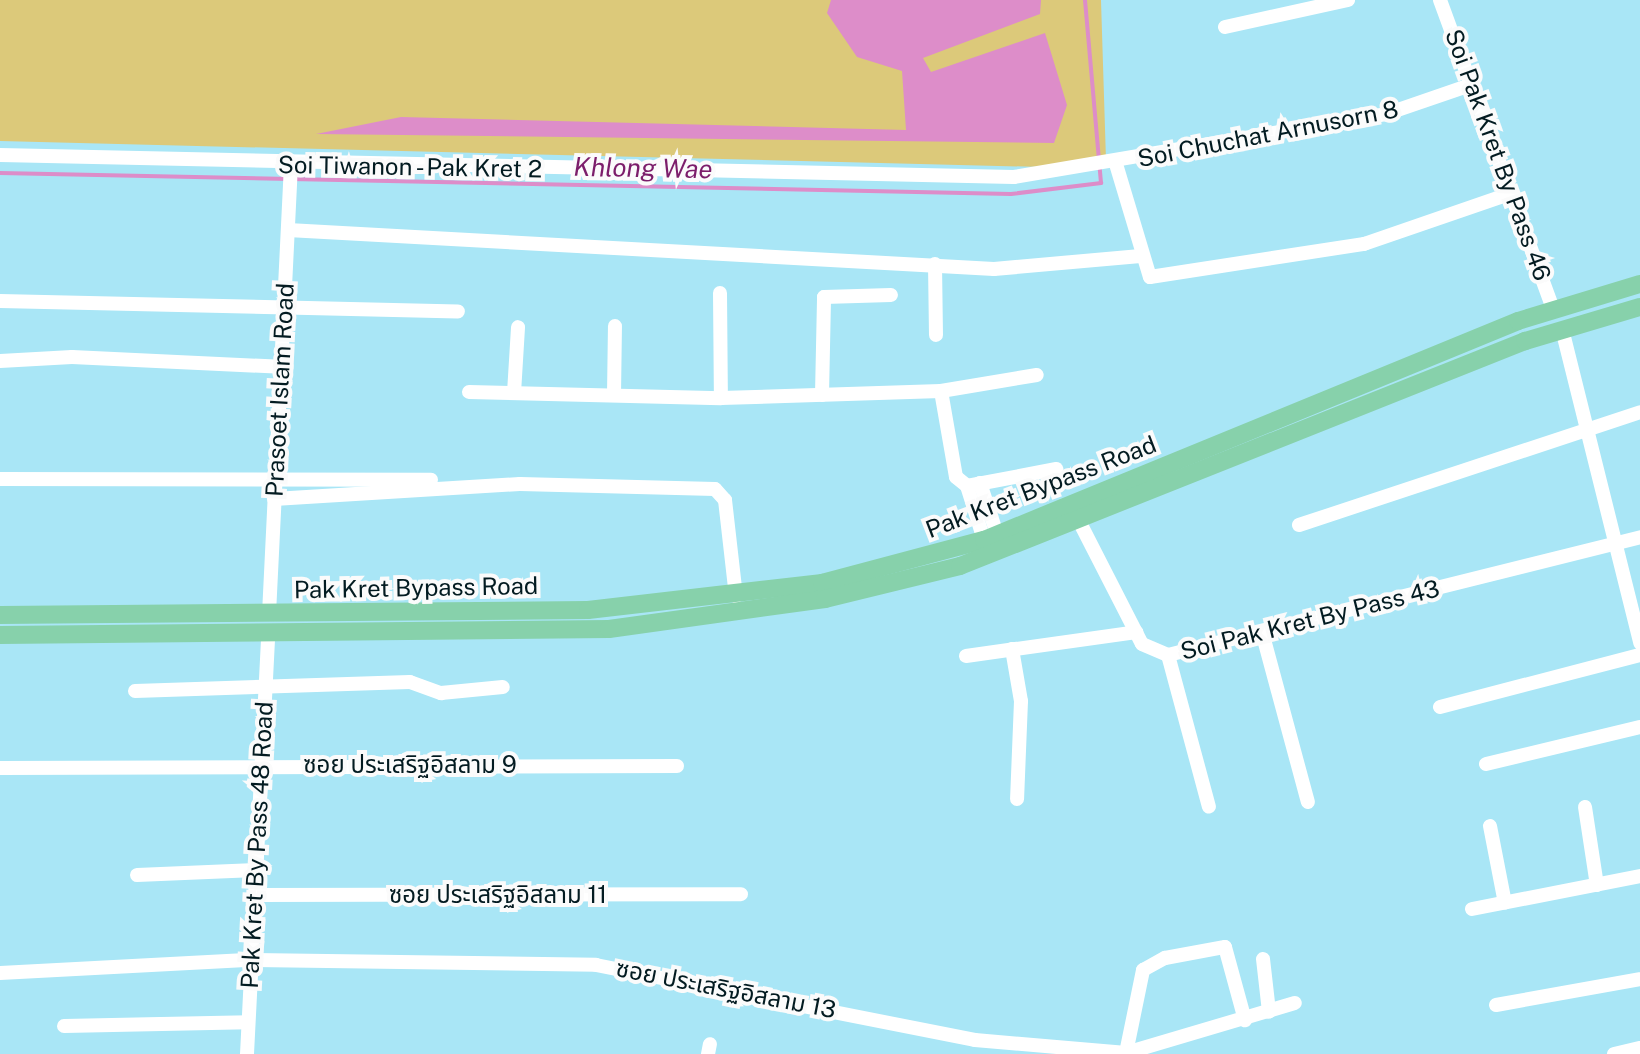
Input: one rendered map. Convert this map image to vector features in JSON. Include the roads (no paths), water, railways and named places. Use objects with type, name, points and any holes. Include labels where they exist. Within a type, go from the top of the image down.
[{"type":"main road","name":"Pak Kret Bypass Road","points":[[0,615],[588,610],[736,596],[822,583],[991,537],[1554,311],[1640,284]]},
{"type":"main road","name":"Pak Kret Bypass Road","points":[[0,635],[268,636],[609,629],[693,620],[825,599],[960,566],[1562,329],[1640,307]]},
{"type":"main road","points":[[268,636],[269,614]]},
{"type":"street","points":[[1225,27],[1348,0]]},
{"type":"street","name":"Soi Pak Kret By Pass 46","points":[[1440,0],[1554,311]]},
{"type":"street","name":"Soi Chuchat Arnusorn 8","points":[[1105,165],[1386,114],[1473,84]]},
{"type":"street","name":"Soi Tiwanon - Pak Kret 2","points":[[0,155],[290,175],[1014,177],[1105,165]]},
{"type":"street","points":[[1105,165],[1144,271],[1155,277],[1364,244],[1512,193]]},
{"type":"street","name":"Prasoet Islam Road","points":[[269,614],[290,175]]},
{"type":"street","points":[[288,230],[994,269],[1140,256]]},
{"type":"street","points":[[935,264],[936,335]]},
{"type":"street","points":[[720,293],[721,398]]},
{"type":"street","points":[[822,395],[824,297],[891,295]]},
{"type":"street","points":[[0,301],[458,311]]},
{"type":"street","points":[[614,395],[615,326]]},
{"type":"street","points":[[514,393],[518,327]]},
{"type":"street","points":[[1562,329],[1640,643]]},
{"type":"street","points":[[0,361],[72,357],[281,367]]},
{"type":"street","points":[[469,392],[721,398],[822,395],[941,391],[1037,375]]},
{"type":"street","points":[[941,391],[956,477],[973,485],[1056,469]]},
{"type":"street","points":[[1299,525],[1640,412]]},
{"type":"street","points":[[0,479],[431,480]]},
{"type":"street","points":[[274,499],[520,484],[715,489],[727,511],[736,596]]},
{"type":"street","points":[[973,485],[991,537]]},
{"type":"street","name":"Soi Pak Kret By Pass 43","points":[[1078,519],[1136,632],[1148,650],[1168,655],[1640,537]]},
{"type":"street","points":[[966,656],[1136,632]]},
{"type":"street","points":[[1262,632],[1308,802]]},
{"type":"street","name":"Pak Kret By Pass 48 Road","points":[[247,1054],[268,636]]},
{"type":"street","points":[[1012,649],[1021,701],[1017,799]]},
{"type":"street","points":[[1168,655],[1209,807]]},
{"type":"street","points":[[1440,707],[1640,655]]},
{"type":"street","points":[[135,691],[265,691],[410,682],[441,693],[503,687]]},
{"type":"street","points":[[1486,764],[1640,727]]},
{"type":"street","name":"ซอย ประเสริฐอิสลาม 9","points":[[0,768],[677,766]]},
{"type":"street","points":[[1585,807],[1597,885]]},
{"type":"street","points":[[1490,826],[1505,903]]},
{"type":"street","points":[[137,875],[256,870]]},
{"type":"street","points":[[1472,909],[1640,876]]},
{"type":"street","name":"ซอย ประเสริฐอิสลาม 11","points":[[255,895],[741,894]]},
{"type":"street","points":[[1126,1053],[1143,970],[1165,958],[1225,947],[1245,1020]]},
{"type":"street","points":[[1263,959],[1269,1012]]},
{"type":"street","name":"ซอย ประเสริฐอิสลาม 13","points":[[0,973],[251,960],[596,965],[975,1040],[1126,1053],[1158,1051],[1295,1003]]},
{"type":"street","points":[[1496,1005],[1640,979]]},
{"type":"street","points":[[64,1026],[248,1022]]},
{"type":"street","points":[[1614,1054],[1640,1048]]},
{"type":"waterway","name":"Khlong Wae","points":[[0,173],[1011,194],[1101,183],[1085,0]]}]
